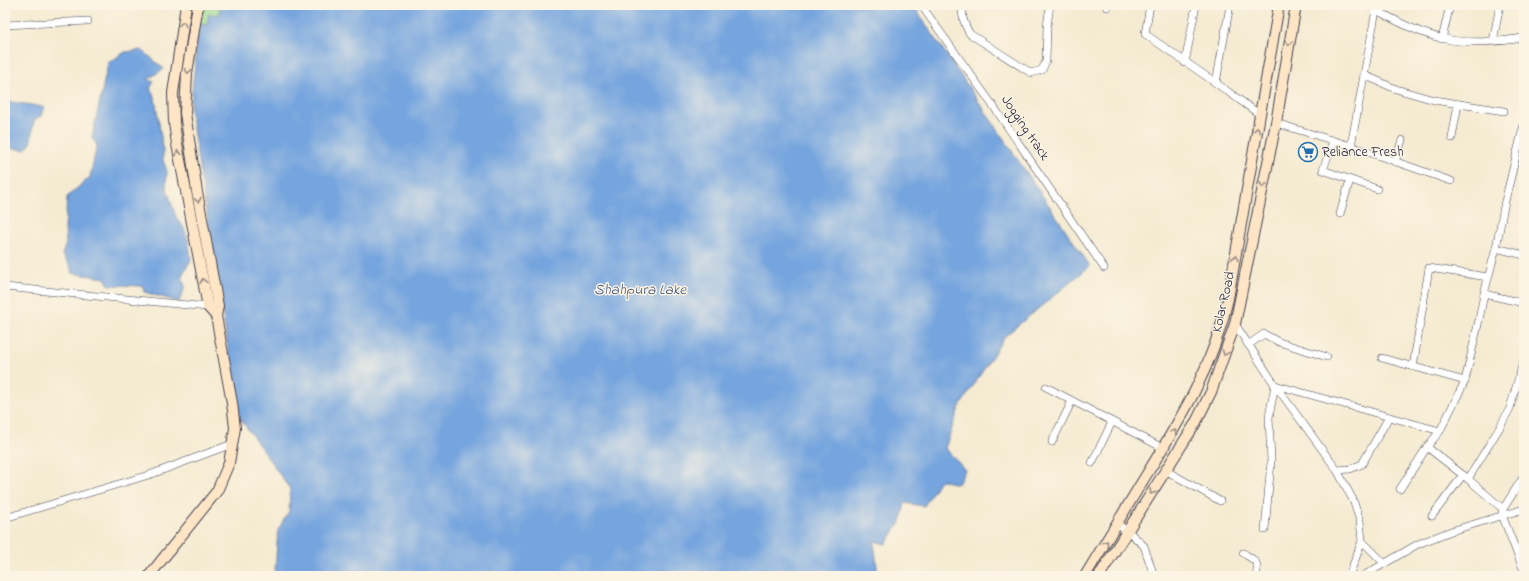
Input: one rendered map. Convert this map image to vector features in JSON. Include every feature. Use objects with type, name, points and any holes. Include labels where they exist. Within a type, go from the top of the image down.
[{"type":"main road","points":[[186,5],[173,92],[174,122],[208,307],[216,316]]},
{"type":"main road","points":[[149,576],[217,491],[229,463],[235,428],[232,402],[216,316],[218,306],[197,192],[185,113],[188,73],[198,5]]},
{"type":"main road","name":"Kolar Road","points":[[1085,576],[1163,448],[1195,392],[1211,357],[1224,319],[1279,5]]},
{"type":"main road","name":"Kolar Road","points":[[1099,576],[1195,424],[1205,405],[1235,324],[1276,123],[1296,5]]},
{"type":"main road","points":[[1251,161],[1267,164]]},
{"type":"street","name":"Jogging track","points":[[921,5],[994,107],[1104,268]]},
{"type":"street","points":[[964,5],[961,13],[964,25],[970,34],[1031,73],[1042,70],[1046,61],[1047,26],[1050,5]]},
{"type":"street","points":[[1150,5],[1145,34],[1259,114]]},
{"type":"street","points":[[1185,63],[1196,5]]},
{"type":"street","points":[[1216,83],[1230,5]]},
{"type":"street","points":[[1368,5],[1426,34],[1442,39],[1455,41],[1504,42],[1524,38]]},
{"type":"street","points":[[1442,39],[1450,5]]},
{"type":"street","points":[[1493,41],[1500,5]]},
{"type":"street","points":[[1351,146],[1376,10]]},
{"type":"street","points":[[5,25],[88,21]]},
{"type":"street","points":[[1364,75],[1396,89],[1434,100],[1504,111]]},
{"type":"street","points":[[1452,138],[1458,104]]},
{"type":"street","points":[[1276,123],[1351,146],[1452,181]]},
{"type":"street","points":[[1400,489],[1427,447],[1440,431],[1465,381],[1480,320],[1484,294],[1496,248],[1505,201],[1524,124]]},
{"type":"street","points":[[1395,162],[1402,140]]},
{"type":"street","points":[[1333,141],[1323,170],[1377,189]]},
{"type":"street","points":[[1340,214],[1350,180]]},
{"type":"street","points":[[1496,248],[1524,255]]},
{"type":"street","points":[[1413,367],[1429,268],[1488,277]]},
{"type":"street","points":[[5,287],[208,307],[218,306]]},
{"type":"street","points":[[1484,294],[1524,303]]},
{"type":"street","points":[[1235,324],[1275,385],[1337,470],[1354,500],[1360,521],[1362,541],[1349,576]]},
{"type":"street","points":[[1248,345],[1264,334],[1279,342],[1326,357]]},
{"type":"street","points":[[1382,358],[1465,381]]},
{"type":"street","points":[[1432,516],[1466,477],[1500,427],[1510,408],[1524,359]]},
{"type":"street","points":[[1275,385],[1440,431]]},
{"type":"street","points":[[1265,530],[1271,462],[1270,417],[1275,385]]},
{"type":"street","points":[[1046,387],[1163,448]]},
{"type":"street","points":[[1052,442],[1072,400]]},
{"type":"street","points":[[1337,470],[1362,464],[1389,417]]},
{"type":"street","points":[[1092,463],[1112,422]]},
{"type":"street","points":[[5,518],[152,474],[232,444]]},
{"type":"street","points":[[1427,447],[1466,477],[1502,512],[1524,571]]},
{"type":"street","points":[[1165,470],[1220,501]]},
{"type":"street","points":[[1502,512],[1524,476]]},
{"type":"street","points":[[1363,576],[1418,544],[1502,512],[1524,510]]},
{"type":"street","points":[[1116,525],[1127,530],[1144,546],[1154,576]]},
{"type":"street","points":[[1362,541],[1384,563]]},
{"type":"street","points":[[1243,554],[1257,562],[1258,565],[1256,576]]},
{"type":"green space","points":[[203,5],[221,5],[219,15],[207,25],[199,24]]},
{"type":"water","name":"Shahpura Lake","points":[[221,5],[913,5],[1090,266],[1005,336],[959,408],[945,448],[965,470],[958,484],[940,480],[924,506],[905,503],[901,521],[886,544],[874,541],[878,576],[280,576],[275,571],[278,530],[289,511],[290,489],[239,417],[190,110],[199,24],[207,25],[209,14],[219,15]]},
{"type":"water","points":[[142,50],[164,69],[148,79],[154,82],[150,88],[155,97],[163,150],[163,160],[167,171],[166,186],[176,217],[184,228],[189,243],[191,260],[182,275],[185,287],[179,302],[144,292],[143,286],[109,285],[105,278],[72,273],[70,265],[62,255],[66,243],[65,229],[67,197],[90,177],[97,145],[92,138],[108,63],[125,52]]},
{"type":"water","points":[[5,101],[44,107],[41,116],[34,120],[30,145],[24,150],[5,147]]},
{"type":"place","name":"Reliance Fresh","points":[[1308,152]]}]
